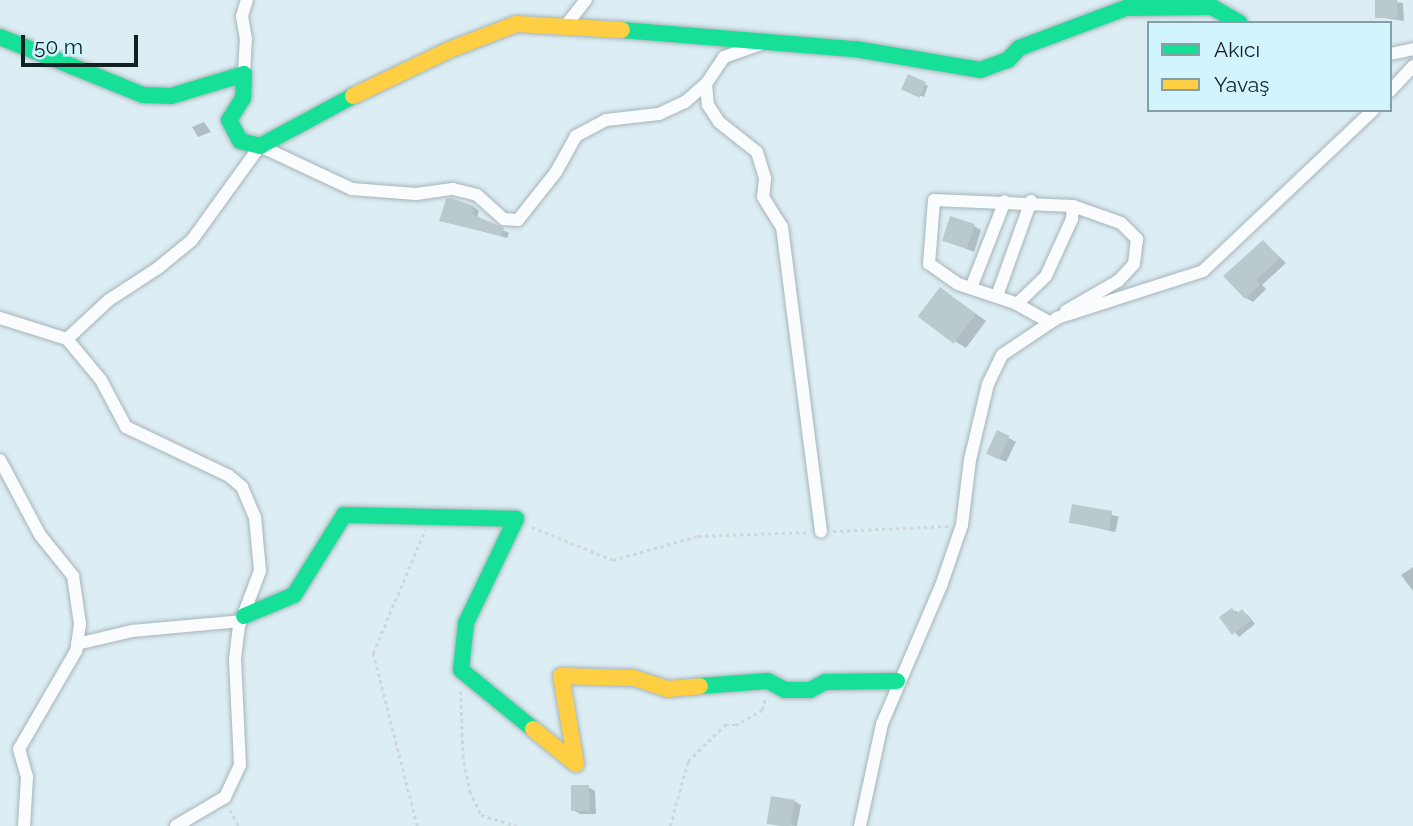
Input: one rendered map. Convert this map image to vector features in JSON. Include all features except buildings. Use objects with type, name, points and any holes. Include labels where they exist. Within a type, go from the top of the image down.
[{"type":"street","points":[[247,0],[242,16],[246,39],[243,98],[229,120],[240,141],[260,146],[352,189],[416,194],[453,189],[477,195],[504,219],[518,220],[556,172],[576,136],[606,120],[659,114],[706,84],[724,57],[767,41]]},
{"type":"street","points":[[567,24],[586,0]]},
{"type":"street","points":[[67,339],[108,300],[192,240],[260,146],[301,121],[449,50],[516,24],[567,24],[855,49],[980,70],[1008,60],[1019,48],[1126,8],[1172,4],[1212,7],[1236,21]]},
{"type":"street","points":[[0,37],[143,95],[171,96],[244,74]]},
{"type":"street","points":[[1392,53],[1413,48]]},
{"type":"street","points":[[1392,89],[1413,66]]},
{"type":"street","points":[[706,84],[708,105],[719,122],[757,152],[765,179],[763,197],[782,227],[821,532]]},
{"type":"street","points":[[860,826],[882,724],[897,681],[941,586],[962,525],[970,460],[988,384],[1002,355],[1053,320],[1118,281],[1138,253],[1137,239],[1121,223],[1073,206],[1031,201],[934,200],[929,264],[971,288],[1053,320],[1203,271],[1371,112]]},
{"type":"street","points":[[971,288],[1005,201]]},
{"type":"street","points":[[997,296],[1031,201]]},
{"type":"street","points":[[1017,304],[1046,276],[1072,219],[1073,206]]},
{"type":"street","points":[[0,318],[67,339],[101,380],[125,427],[229,476],[242,487],[255,517],[260,571],[243,619],[235,659],[240,765],[225,797],[176,826]]},
{"type":"street","points":[[0,460],[40,535],[74,576],[80,624],[77,643],[19,749],[27,777],[24,826]]},
{"type":"street","points":[[77,643],[132,631],[243,619],[294,595],[344,515],[516,519],[466,623],[461,670],[576,764],[561,676],[634,678],[667,689],[768,681],[785,690],[810,690],[825,682],[897,681]]},
{"type":"path","points":[[417,826],[373,653],[430,516]]},
{"type":"path","points":[[516,519],[613,560],[698,536],[962,525]]},
{"type":"path","points":[[461,670],[463,755],[470,791],[481,815],[516,826]]},
{"type":"path","points":[[670,826],[688,761],[725,724],[735,725],[762,710],[768,681]]},
{"type":"path","points":[[225,797],[239,826]]},
{"type":"traffic: fast","points":[[622,30],[855,49],[980,70],[1008,60],[1019,48],[1126,8],[1212,7],[1236,21]]},
{"type":"traffic: fast","points":[[0,37],[143,95],[171,96],[244,74],[243,98],[229,120],[240,141],[260,146],[353,96]]},
{"type":"traffic: fast","points":[[244,616],[294,595],[344,515],[516,519],[466,623],[461,670],[533,729]]},
{"type":"traffic: fast","points":[[700,686],[768,681],[785,690],[810,690],[825,682],[897,681]]},
{"type":"traffic: slow","points":[[353,96],[449,50],[516,24],[622,30]]},
{"type":"traffic: slow","points":[[533,729],[576,764],[561,676],[634,678],[668,689],[700,686]]}]
